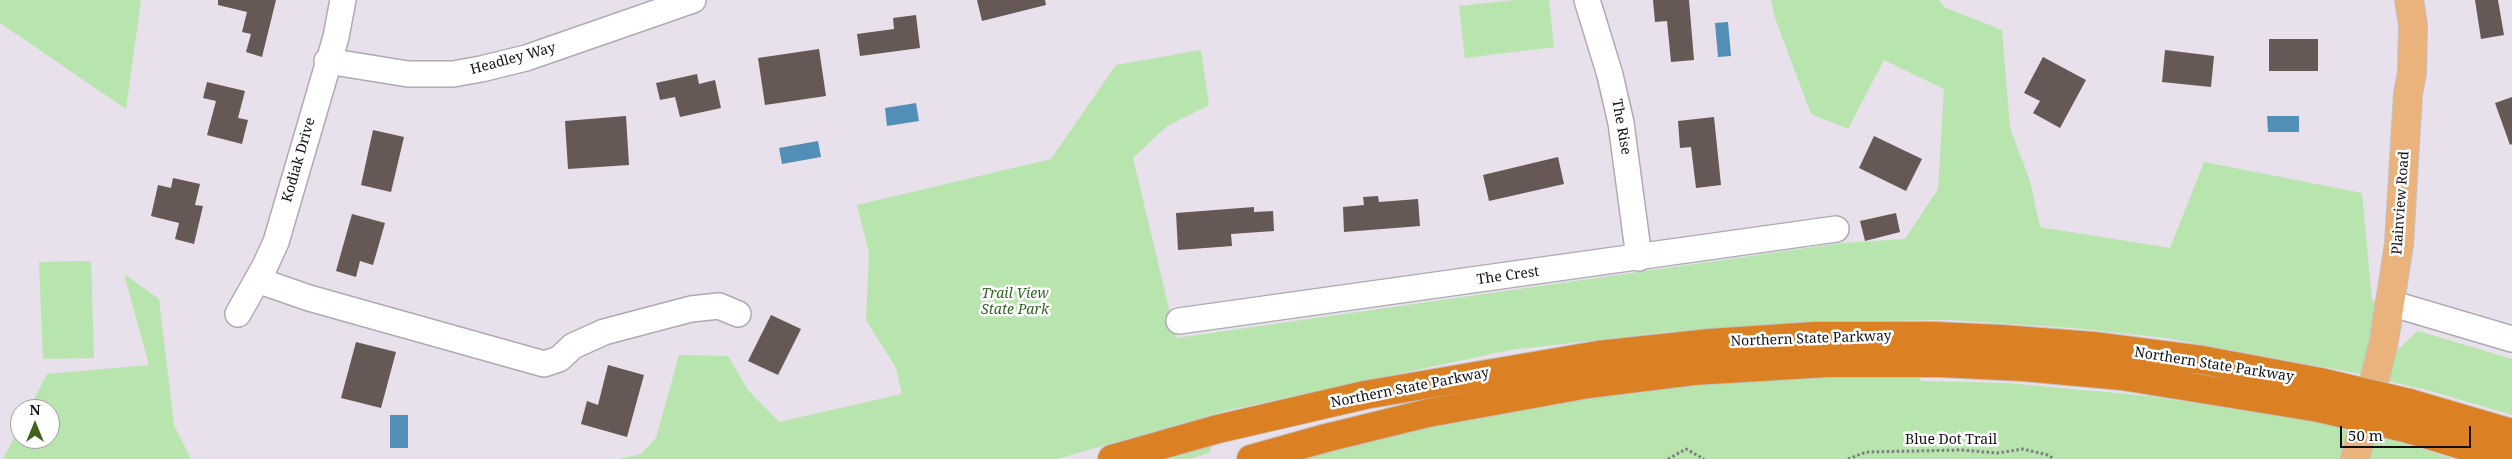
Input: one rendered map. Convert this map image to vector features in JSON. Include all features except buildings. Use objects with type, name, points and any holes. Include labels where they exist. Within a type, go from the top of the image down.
[{"type":"highway","name":"Northern State Parkway","points":[[1112,459],[1218,429],[1392,390],[1598,355],[1720,342],[1815,336],[1934,336],[2000,339],[2093,346],[2192,359],[2319,395],[2407,416],[2512,433]]},
{"type":"highway","name":"Northern State Parkway","points":[[1251,459],[1428,413],[1588,384],[1693,371],[1827,363],[1949,364],[2023,367],[2319,395]]},
{"type":"highway","name":"Northern State Parkway","points":[[2407,416],[2508,459]]},
{"type":"main road","name":"Plainview Road","points":[[2355,459],[2384,342],[2400,244],[2408,94],[2412,73],[2412,26],[2409,0]]},
{"type":"street","name":"Kodiak Drive","points":[[238,314],[276,242],[327,61],[336,36],[343,0]]},
{"type":"street","name":"Headley Way","points":[[327,61],[408,74],[453,74],[526,58],[693,0]]},
{"type":"street","name":"The Rise","points":[[1587,0],[1610,75],[1621,123],[1639,258]]},
{"type":"street","name":"The Crest","points":[[1179,321],[1836,229]]},
{"type":"street","points":[[257,280],[309,298],[544,364],[559,359],[573,346],[604,332],[691,309],[719,306],[738,314]]},
{"type":"street","points":[[2390,303],[2512,339]]},
{"type":"path","points":[[1668,459],[1686,449],[1704,459]]},
{"type":"path","name":"Blue Dot Trail","points":[[1848,459],[1866,452],[1962,450],[1997,453],[2023,449],[2048,454],[2054,459]]},
{"type":"green space","points":[[0,0],[141,0],[126,109],[0,23]]},
{"type":"green space","points":[[1514,0],[1549,0],[1554,47],[1465,58],[1459,6]]},
{"type":"green space","name":"Trail View State Park","points":[[1771,0],[1939,0],[1944,7],[2002,30],[2010,128],[2030,181],[2040,227],[2170,248],[2204,162],[2362,193],[2372,301],[2381,303],[2361,374],[2166,338],[2073,328],[1949,320],[1802,322],[1666,332],[1510,350],[1229,410],[1057,459],[618,459],[641,454],[656,438],[679,355],[728,356],[748,390],[779,422],[902,394],[896,368],[866,320],[869,253],[857,205],[1051,159],[1116,65],[1201,50],[1209,105],[1167,126],[1133,158],[1176,338],[1842,243],[1905,239],[1938,189],[1944,89],[1884,60],[1848,129],[1811,114],[1775,18]]},
{"type":"green space","points":[[91,261],[94,358],[43,359],[39,262]]},
{"type":"green space","points":[[124,274],[159,299],[174,425],[191,459],[3,459],[10,445],[10,449],[60,449],[60,399],[34,399],[47,374],[149,365]]},
{"type":"green space","points":[[2418,331],[2512,359],[2512,415],[2431,391],[2388,381],[2395,352]]},
{"type":"green space","points":[[1835,373],[1835,378],[1919,373],[1921,381],[2008,383],[2149,396],[2346,427],[2346,431],[2351,432],[2344,459],[1294,459],[1541,400]]},
{"type":"green space","points":[[2375,434],[2453,459],[2365,459]]},
{"type":"green space","points":[[1212,446],[1209,453],[1189,459],[1167,459]]},
{"type":"water","points":[[1728,22],[1731,56],[1718,57],[1715,23]]},
{"type":"water","points":[[916,103],[919,121],[887,126],[885,108]]},
{"type":"water","points":[[2267,116],[2299,116],[2299,132],[2268,132]]},
{"type":"water","points":[[818,141],[821,157],[782,164],[779,148]]},
{"type":"water","points":[[390,415],[408,415],[408,448],[390,448]]}]
